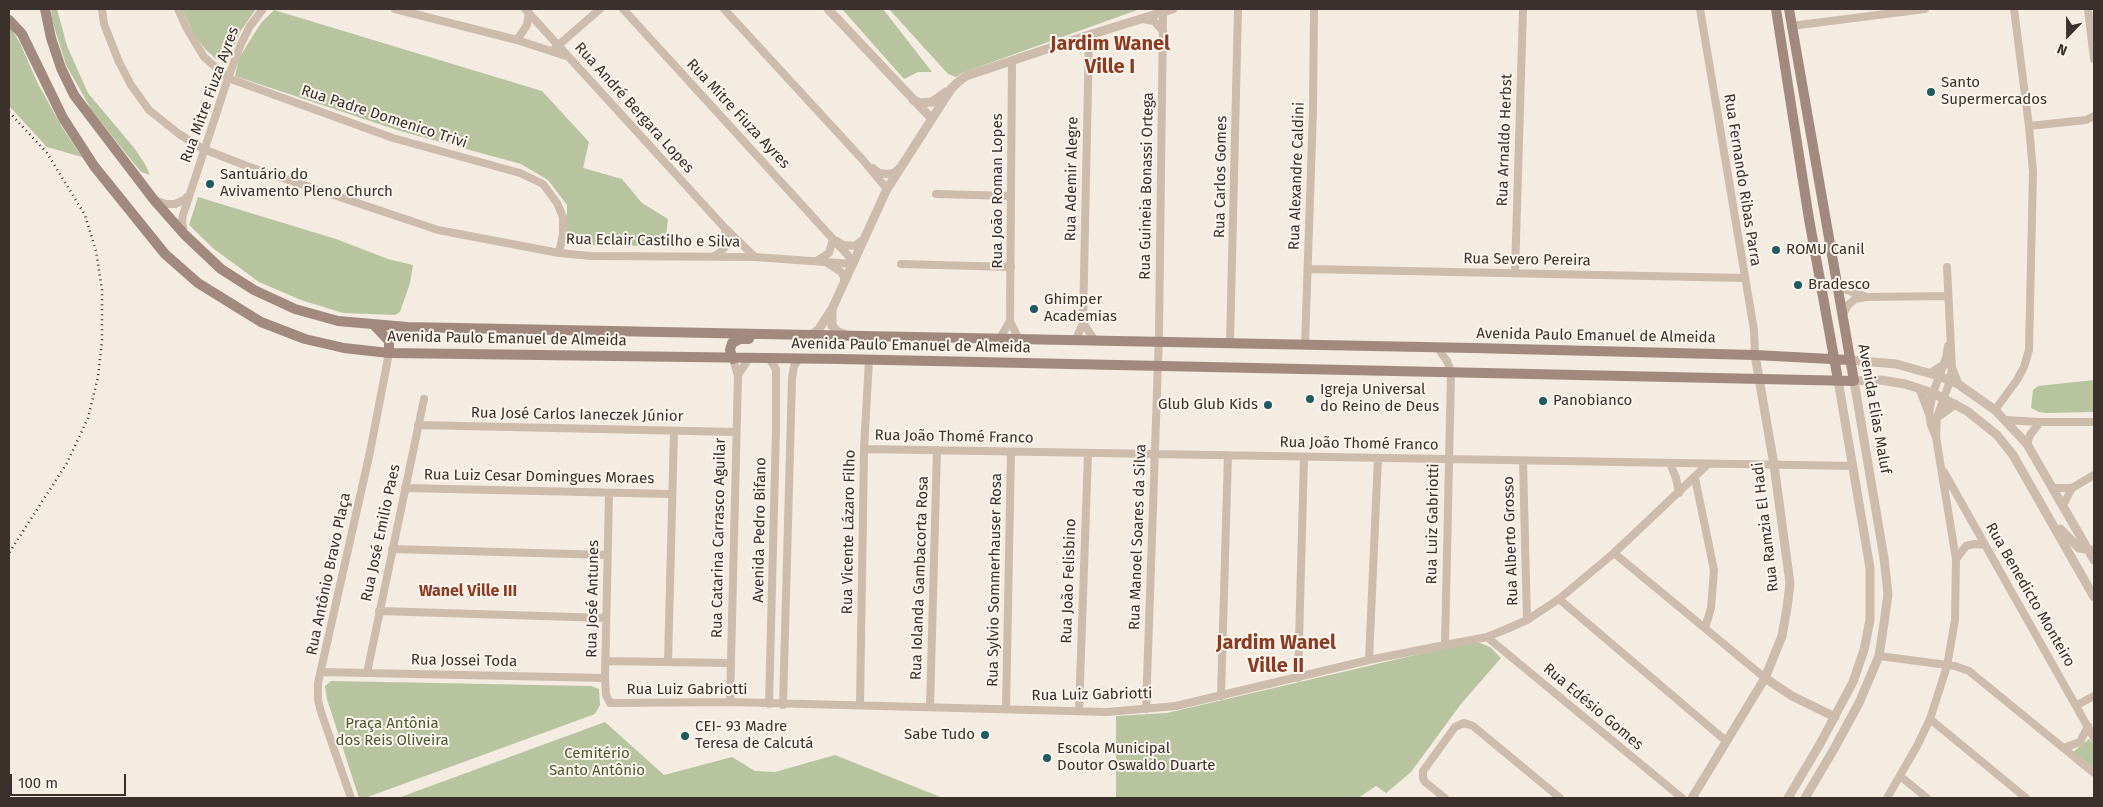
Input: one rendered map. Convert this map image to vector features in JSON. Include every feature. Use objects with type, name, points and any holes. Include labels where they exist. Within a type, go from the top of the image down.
[{"type":"main road","name":"Avenida Paulo Emanuel de Almeida","points":[[45,9],[51,38],[61,68],[74,95],[154,200],[184,234],[221,269],[254,290],[295,309],[338,321],[374,326],[1094,339],[1755,355],[1850,360]]},
{"type":"main road","name":"Avenida Elias Maluf","points":[[1776,9],[1809,219],[1838,380]]},
{"type":"main road","name":"Avenida Elias Maluf","points":[[1789,9],[1854,381]]},
{"type":"main road","name":"Avenida Paulo Emanuel de Almeida","points":[[9,20],[22,34],[62,118],[94,166],[165,254],[191,277],[231,305],[261,322],[305,339],[344,348],[389,352],[733,359],[768,358],[1854,381]]},
{"type":"main road","points":[[1809,219],[1820,253],[1832,257]]},
{"type":"main road","points":[[374,326],[389,342],[389,352]]},
{"type":"main road","points":[[733,359],[730,347],[736,340],[774,339],[797,334]]},
{"type":"street","name":"Rua Eclair Castilho e Silva","points":[[102,9],[104,24],[119,62],[149,110],[179,134],[203,149],[247,166],[438,230],[559,253],[591,256],[735,256],[854,263]]},
{"type":"street","name":"Rua Padre Domenico Trivi","points":[[178,9],[186,27],[204,57],[228,78],[393,138],[520,173],[543,184],[558,203],[563,217],[563,234],[559,253]]},
{"type":"street","name":"Rua Mitre Fiuza Ayres","points":[[184,234],[182,218],[203,149],[240,44],[250,26],[263,9]]},
{"type":"street","points":[[395,9],[517,40],[571,58]]},
{"type":"street","points":[[543,48],[552,49],[559,46],[600,9]]},
{"type":"street","name":"Rua Mitre Fiuza Ayres","points":[[623,9],[854,263]]},
{"type":"street","points":[[724,9],[862,159],[887,189]]},
{"type":"street","points":[[828,9],[931,118]]},
{"type":"street","points":[[912,99],[920,103],[932,102],[966,76],[1163,10],[1173,9]]},
{"type":"street","name":"Rua Alexandre Caldini","points":[[1305,344],[1314,9]]},
{"type":"street","name":"Rua Arnaldo Herbst","points":[[1515,273],[1523,9]]},
{"type":"street","name":"Rua Fernando Ribas Parra","points":[[1700,9],[1754,330],[1755,355]]},
{"type":"street","points":[[1791,26],[1863,13],[1926,9]]},
{"type":"street","points":[[1995,410],[2017,380],[2024,367],[2029,350],[2033,210],[2030,126],[2014,9]]},
{"type":"street","points":[[2088,9],[2092,21],[2094,59]]},
{"type":"street","name":"Rua Guineia Bonassi Ortega","points":[[1158,341],[1163,10]]},
{"type":"street","name":"Rua Carlos Gomes","points":[[1230,343],[1238,10]]},
{"type":"street","points":[[517,40],[527,25],[527,11]]},
{"type":"street","name":"Rua André Bergara Lopes","points":[[527,11],[723,226],[755,257]]},
{"type":"street","points":[[1140,19],[1154,21],[1163,31]]},
{"type":"street","name":"Rua Ademir Alegre","points":[[1076,339],[1083,323],[1089,35]]},
{"type":"street","name":"Rua João Roman Lopes","points":[[1012,61],[1010,321],[1018,338]]},
{"type":"street","points":[[813,334],[819,329],[832,310],[892,180],[951,89]]},
{"type":"street","points":[[2030,126],[2086,120],[2094,116]]},
{"type":"street","points":[[862,159],[892,180]]},
{"type":"street","points":[[880,173],[894,173],[900,168]]},
{"type":"street","points":[[154,200],[165,204],[175,204],[184,200],[189,194]]},
{"type":"street","points":[[936,194],[1011,196]]},
{"type":"street","name":"Rua André Bergara Lopes","points":[[723,226],[735,256]]},
{"type":"street","points":[[818,260],[829,253],[833,239],[843,245],[855,246],[865,238]]},
{"type":"street","points":[[714,256],[723,249],[728,239]]},
{"type":"street","points":[[735,256],[744,253],[743,245]]},
{"type":"street","name":"Rua Eclair Castilho e Silva","points":[[818,260],[831,264],[841,272],[844,277],[844,284]]},
{"type":"street","points":[[901,264],[1011,267]]},
{"type":"street","points":[[1947,267],[1950,338],[1948,367],[1954,383]]},
{"type":"street","name":"Rua Severo Pereira","points":[[1308,269],[1745,278]]},
{"type":"street","points":[[1836,280],[1844,289],[1866,297]]},
{"type":"street","points":[[1842,316],[1848,305],[1855,300],[1866,297],[1948,296]]},
{"type":"street","points":[[832,310],[832,326],[838,332],[844,334]]},
{"type":"street","name":"Rua João Roman Lopes","points":[[1000,338],[1010,321]]},
{"type":"street","points":[[1083,323],[1094,339]]},
{"type":"street","points":[[1158,341],[1158,366]]},
{"type":"street","points":[[1437,347],[1448,360],[1451,372]]},
{"type":"street","name":"Rua Antônio Bravo Plaça","points":[[351,798],[318,700],[318,683],[370,452],[389,352]]},
{"type":"street","points":[[1755,355],[1759,379]]},
{"type":"street","name":"Rua Catarina Carrasco Aguilar","points":[[738,375],[749,358]]},
{"type":"street","name":"Avenida Pedro Bifano","points":[[768,358],[776,369],[769,704]]},
{"type":"street","name":"Rua Catarina Carrasco Aguilar","points":[[730,702],[735,432],[738,375],[733,359]]},
{"type":"street","name":"Avenida Pedro Bifano","points":[[783,704],[792,378],[794,366],[799,359]]},
{"type":"street","name":"Rua Vicente Lázaro Filho","points":[[860,706],[864,449],[869,360]]},
{"type":"street","points":[[1850,360],[1896,364],[1935,375],[1954,383],[1995,410],[2027,444],[2091,550],[2094,560]]},
{"type":"street","name":"Rua Manoel Soares da Silva","points":[[1146,710],[1158,366]]},
{"type":"street","points":[[1935,375],[1948,367]]},
{"type":"street","name":"Rua Luiz Gabriotti","points":[[610,703],[730,702],[1108,712],[1146,710],[1176,706],[1369,660],[1445,645],[1451,372]]},
{"type":"street","points":[[1887,798],[1930,720],[1947,666],[1955,620],[1956,559],[1933,415],[1935,375]]},
{"type":"street","name":"Rua Ramzia El Hadi","points":[[1692,798],[1765,678],[1782,636],[1790,583],[1774,465],[1759,379]]},
{"type":"street","name":"Avenida Elias Maluf","points":[[1788,798],[1853,682],[1864,650],[1870,620],[1870,568],[1838,380]]},
{"type":"street","points":[[1854,381],[1881,380],[1933,393],[1955,404],[1982,422],[1997,435],[2013,455],[2094,597]]},
{"type":"street","name":"Avenida Elias Maluf","points":[[1805,798],[1859,702],[1879,656],[1888,594],[1884,558],[1854,381]]},
{"type":"street","points":[[1933,415],[1943,397],[1954,383]]},
{"type":"street","points":[[1920,389],[1933,415]]},
{"type":"street","name":"Rua José Emilio Paes","points":[[367,673],[424,399]]},
{"type":"street","points":[[1933,415],[1955,404]]},
{"type":"street","points":[[2005,420],[2094,422]]},
{"type":"street","points":[[2027,444],[2030,435],[2040,422]]},
{"type":"street","name":"Rua José Carlos Ianeczek Júnior","points":[[418,425],[735,432]]},
{"type":"street","points":[[776,429],[790,429]]},
{"type":"street","points":[[668,662],[674,431]]},
{"type":"street","name":"Rua João Thomé Franco","points":[[864,449],[1853,466]]},
{"type":"street","name":"Rua Iolanda Gambacorta Rosa","points":[[930,707],[937,450]]},
{"type":"street","name":"Rua Sylvio Sommerhauser Rosa","points":[[1006,709],[1011,452]]},
{"type":"street","name":"Rua João Felisbino","points":[[1079,711],[1088,453]]},
{"type":"street","points":[[1221,696],[1228,456]]},
{"type":"street","points":[[1298,678],[1304,457]]},
{"type":"street","points":[[1369,660],[1378,458]]},
{"type":"street","name":"Rua Alberto Grosso","points":[[1523,461],[1527,620]]},
{"type":"street","points":[[1670,463],[1676,478],[1679,494]]},
{"type":"street","points":[[1445,645],[1487,637],[1527,620],[1559,599],[1679,494],[1708,464]]},
{"type":"street","name":"Rua Benedicto Monteiro","points":[[1941,466],[2094,738]]},
{"type":"street","points":[[2053,488],[2072,488],[2094,475]]},
{"type":"street","points":[[1695,478],[1714,570],[1711,608],[1705,628]]},
{"type":"street","name":"Rua Luiz Cesar Domingues Moraes","points":[[405,488],[671,494]]},
{"type":"street","points":[[2063,505],[2072,488]]},
{"type":"street","name":"Rua José Antunes","points":[[609,493],[605,678],[606,695],[610,703]]},
{"type":"street","points":[[2048,516],[2074,545],[2091,550]]},
{"type":"street","points":[[1956,559],[1966,546],[1974,544],[1985,545]]},
{"type":"street","points":[[392,549],[607,555]]},
{"type":"street","points":[[1614,552],[1765,678],[1792,696],[1835,717]]},
{"type":"street","points":[[1559,599],[1726,741]]},
{"type":"street","points":[[379,610],[606,618]]},
{"type":"street","name":"Rua Edésio Gomes","points":[[1487,637],[1682,798]]},
{"type":"street","points":[[1879,656],[1962,668],[1969,671],[2094,772]]},
{"type":"street","points":[[606,661],[730,663]]},
{"type":"street","name":"Rua Jossei Toda","points":[[321,672],[605,678]]},
{"type":"street","points":[[2077,705],[2094,696]]},
{"type":"street","points":[[1930,720],[2026,798]]},
{"type":"street","points":[[1445,798],[1425,782],[1422,774],[1425,767],[1455,727],[1464,723],[1473,726],[1560,798]]},
{"type":"street","points":[[2064,748],[2080,742],[2088,726]]},
{"type":"street","points":[[1805,770],[1817,778]]},
{"type":"street","points":[[1900,776],[1927,798]]},
{"type":"green space","points":[[51,9],[57,9],[67,46],[88,93],[135,149],[150,175],[141,172],[91,109],[66,65],[52,20]]},
{"type":"green space","points":[[182,9],[256,9],[240,32],[230,56],[224,61],[216,59],[206,50],[195,36]]},
{"type":"green space","points":[[842,9],[883,9],[932,72],[918,72],[904,79]]},
{"type":"green space","points":[[889,9],[1140,9],[962,73],[956,77],[948,74]]},
{"type":"green space","points":[[274,10],[542,91],[589,142],[583,168],[622,179],[642,203],[668,219],[665,246],[567,245],[567,205],[548,180],[521,164],[400,131],[235,76],[239,59],[247,45],[261,23]]},
{"type":"green space","points":[[9,25],[20,43],[38,84],[62,127],[82,157],[47,147],[9,106]]},
{"type":"green space","points":[[198,197],[336,239],[388,259],[413,265],[410,283],[400,312],[395,315],[343,313],[301,300],[259,282],[214,249],[189,225]]},
{"type":"green space","points":[[2094,380],[2094,412],[2046,413],[2031,408],[2033,390],[2038,386]]},
{"type":"green space","points":[[1471,642],[1490,647],[1501,658],[1461,704],[1411,772],[1386,793],[1376,786],[1358,798],[1116,798],[1116,716],[1167,713]]},
{"type":"green space","name":"Praça Antônia dos Reis Oliveira","points":[[331,681],[591,686],[599,689],[600,705],[595,714],[365,798],[359,798],[327,699],[325,686]]},
{"type":"green space","name":"Cemitério Santo Antônio","points":[[605,722],[664,775],[732,757],[755,771],[775,772],[835,755],[943,798],[398,798]]},
{"type":"green space","points":[[2089,739],[2094,744],[2094,768],[2073,752]]},
{"type":"railway","points":[[9,112],[47,153],[85,215],[96,251],[102,290],[102,341],[98,377],[88,418],[67,463],[9,553]]},
{"type":"place","name":"Santo Supermercados","points":[[1931,92]]},
{"type":"place","name":"Santuário do Avivamento Pleno Church","points":[[210,184]]},
{"type":"place","name":"ROMU Canil","points":[[1776,250]]},
{"type":"place","name":"Bradesco","points":[[1798,285]]},
{"type":"place","name":"Ghimper Academias","points":[[1034,309]]},
{"type":"place","name":"Igreja Universal do Reino de Deus","points":[[1310,399]]},
{"type":"place","name":"Panobianco","points":[[1543,401]]},
{"type":"place","name":"Glub Glub Kids","points":[[1268,405]]},
{"type":"place","name":"Sabe Tudo","points":[[985,735]]},
{"type":"place","name":"CEI- 93 Madre Teresa de Calcutá","points":[[685,736]]},
{"type":"place","name":"Escola Municipal Doutor Oswaldo Duarte","points":[[1047,758]]},
{"type":"district","name":"Jardim Wanel Ville I","points":[[1110,56]]},
{"type":"district","name":"Wanel Ville III","points":[[468,592]]},
{"type":"district","name":"Jardim Wanel Ville II","points":[[1276,654]]}]
